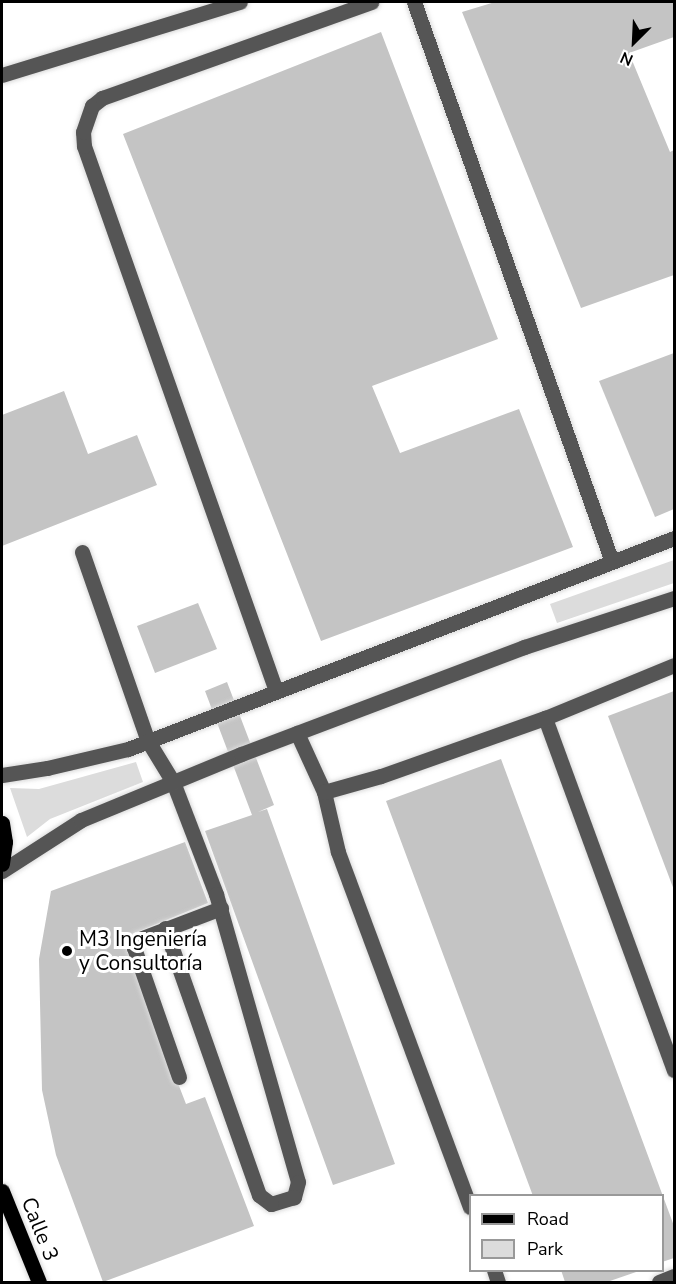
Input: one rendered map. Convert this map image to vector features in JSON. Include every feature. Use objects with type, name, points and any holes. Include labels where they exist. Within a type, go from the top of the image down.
[{"type":"main road","points":[[2,823],[5,842],[2,864]]},
{"type":"main road","name":"Calle 3","points":[[2,1191],[39,1282]]},
{"type":"street","points":[[2,75],[240,2]]},
{"type":"street","points":[[276,691],[84,146],[83,132],[92,106],[102,98],[371,2]]},
{"type":"street","points":[[414,2],[612,562]]},
{"type":"street","points":[[2,775],[47,768],[148,741],[675,538]]},
{"type":"street","points":[[82,552],[148,741],[173,782],[220,908],[298,1182],[294,1197],[271,1204],[259,1195],[165,928]]},
{"type":"street","points":[[2,871],[81,820],[173,782],[524,647],[675,598]]},
{"type":"street","points":[[324,792],[381,776],[544,718],[675,665]]},
{"type":"street","points":[[544,718],[675,1070]]},
{"type":"street","points":[[297,733],[324,792],[338,852],[469,1202]]},
{"type":"street","points":[[179,1077],[134,956],[137,940],[220,908]]},
{"type":"street","points":[[659,1282],[675,1276]]},
{"type":"green space","points":[[674,560],[674,583],[557,623],[550,604]]},
{"type":"green space","points":[[136,762],[143,782],[50,819],[27,837],[10,788],[39,789]]},
{"type":"building","points":[[495,2],[674,2],[674,37],[629,53],[670,152],[674,150],[674,275],[581,308],[462,12]]},
{"type":"building","points":[[381,32],[498,339],[372,386],[400,453],[519,409],[573,547],[321,641],[123,134]]},
{"type":"building","points":[[674,353],[674,509],[655,517],[599,381]]},
{"type":"building","points":[[64,391],[88,454],[137,435],[157,485],[2,546],[2,415]]},
{"type":"building","points":[[198,603],[217,649],[155,673],[137,626]]},
{"type":"building","points":[[227,682],[274,805],[258,812],[267,809],[395,1164],[333,1185],[205,831],[252,815],[205,691]]},
{"type":"building","points":[[674,691],[674,890],[608,716]]},
{"type":"building","points":[[501,759],[662,1194],[532,1194],[386,801]]},
{"type":"building","points":[[185,842],[208,903],[122,938],[186,1104],[205,1097],[254,1226],[103,1282],[56,1155],[42,1090],[39,959],[51,891]]},
{"type":"building","points":[[664,1199],[674,1226],[674,1258],[664,1261]]},
{"type":"building","points":[[562,1272],[636,1272],[607,1282],[565,1282]]},
{"type":"place","name":"M3 Ingeniería y Consultoría","points":[[67,951]]}]
